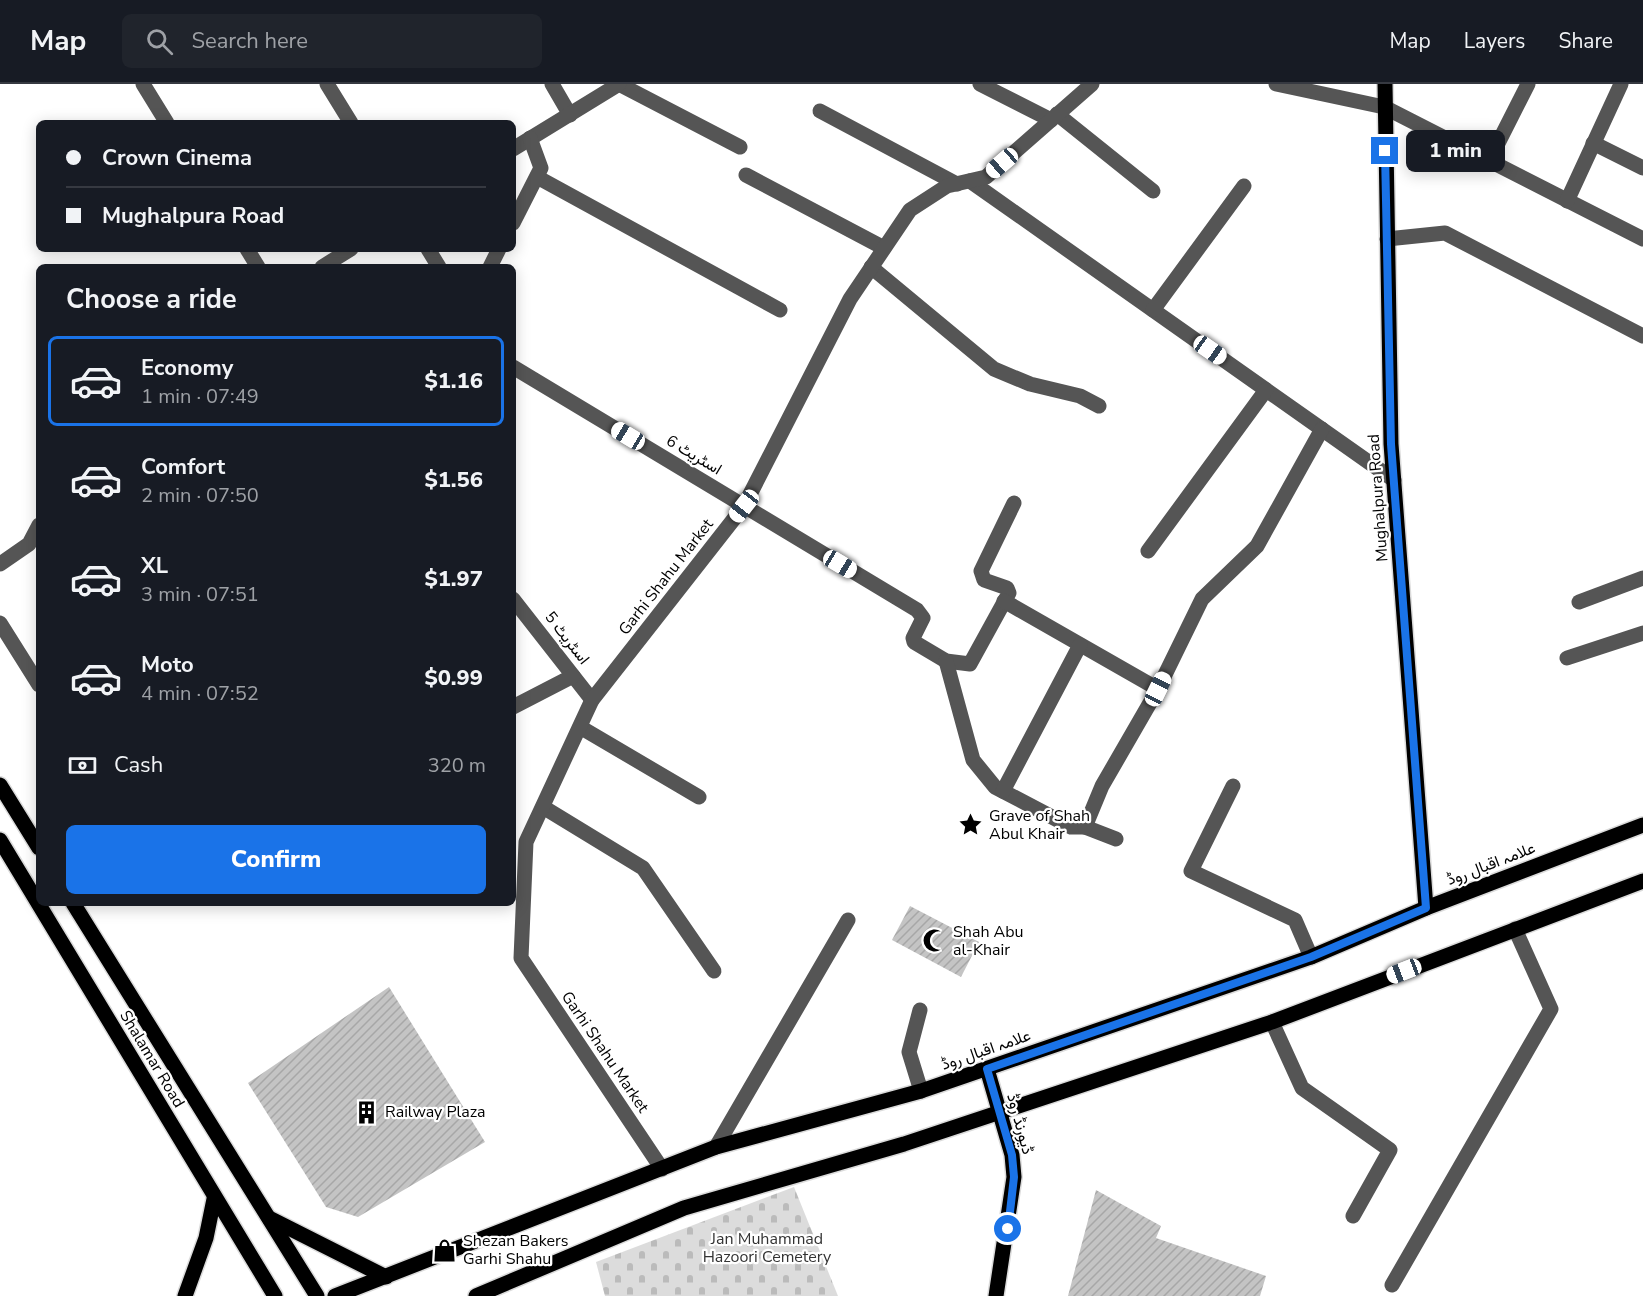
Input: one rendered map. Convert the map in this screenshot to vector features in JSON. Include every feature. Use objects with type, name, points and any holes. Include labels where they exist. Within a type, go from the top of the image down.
[{"type":"main road","name":"Mughalpura Road","points":[[1385,84],[1394,480],[1426,908]]},
{"type":"main road","points":[[0,785],[36,843]]},
{"type":"main road","name":"علامہ اقبال روڈ","points":[[335,1296],[716,1147],[921,1091],[1311,957],[1426,908],[1643,825]]},
{"type":"main road","name":"Shalamar Road","points":[[0,840],[36,900]]},
{"type":"main road","points":[[476,1296],[684,1208],[904,1144],[1272,1022],[1643,881]]},
{"type":"main road","name":"Shalamar Road","points":[[39,906],[214,1199],[275,1296]]},
{"type":"main road","name":"Shalamar Road","points":[[75,906],[317,1296]]},
{"type":"main road","name":"ڈیورنڈ روڈ","points":[[987,1069],[1012,1155],[1014,1177],[996,1296]]},
{"type":"main road","points":[[185,1296],[206,1238],[214,1199]]},
{"type":"main road","points":[[269,1218],[386,1277]]},
{"type":"street","points":[[142,84],[165,120]]},
{"type":"street","points":[[327,84],[349,120]]},
{"type":"street","points":[[552,84],[570,115]]},
{"type":"street","points":[[516,147],[619,84],[740,147]]},
{"type":"street","points":[[980,84],[1054,117],[1153,191]]},
{"type":"street","name":"Garhi Shahu Market","points":[[662,1169],[520,958],[526,842],[592,700],[744,506],[850,299],[910,210],[947,186],[986,177],[1092,84]]},
{"type":"street","points":[[1276,84],[1384,108],[1643,239]]},
{"type":"street","points":[[1489,161],[1528,84]]},
{"type":"street","points":[[1567,201],[1621,84]]},
{"type":"street","points":[[820,111],[963,183],[1153,310],[1394,480]]},
{"type":"street","points":[[516,217],[541,168],[530,138]]},
{"type":"street","points":[[1593,143],[1643,168]]},
{"type":"street","points":[[746,175],[884,248]]},
{"type":"street","points":[[537,177],[780,310]]},
{"type":"street","points":[[1153,310],[1244,186]]},
{"type":"street","points":[[1387,239],[1445,233],[1643,336]]},
{"type":"street","points":[[327,264],[346,252]]},
{"type":"street","points":[[871,267],[994,369],[1029,384],[1080,396],[1099,406]]},
{"type":"street","name":"اسٹریٹ 6","points":[[516,369],[917,610],[923,618],[913,638],[914,642],[946,661]]},
{"type":"street","points":[[1148,551],[1266,390]]},
{"type":"street","points":[[1085,827],[1102,786],[1158,689],[1202,599],[1257,546],[1322,429]]},
{"type":"street","points":[[1014,503],[981,571],[984,580],[1009,590],[1004,602],[970,664],[946,661],[973,760],[995,787],[1003,792],[1071,828],[1085,827],[1116,839]]},
{"type":"street","points":[[0,564],[29,544],[36,531]]},
{"type":"street","points":[[1579,602],[1643,578]]},
{"type":"street","points":[[1004,602],[1158,689]]},
{"type":"street","name":"اسٹریٹ 5","points":[[516,603],[592,700]]},
{"type":"street","points":[[0,623],[36,680]]},
{"type":"street","points":[[1567,658],[1643,633]]},
{"type":"street","points":[[1003,792],[1080,645]]},
{"type":"street","points":[[516,705],[573,676]]},
{"type":"street","points":[[580,727],[699,797]]},
{"type":"street","points":[[1233,786],[1191,871],[1295,920],[1311,957]]},
{"type":"street","points":[[543,807],[643,868],[714,971]]},
{"type":"street","points":[[716,1147],[848,920]]},
{"type":"street","points":[[1392,1285],[1551,1009],[1515,929]]},
{"type":"street","points":[[920,1010],[909,1052],[921,1091]]},
{"type":"street","points":[[1272,1022],[1302,1088],[1390,1150],[1353,1216]]},
{"type":"green space","name":"Jan Muhammad Hazoori Cemetery","points":[[794,1187],[838,1296],[605,1296],[596,1262]]},
{"type":"building","name":"Shah Abu al-Khair","points":[[910,906],[979,942],[961,977],[892,940]]},
{"type":"building","name":"Railway Plaza","points":[[389,987],[485,1142],[358,1217],[326,1207],[248,1083]]},
{"type":"building","points":[[1096,1190],[1161,1226],[1156,1238],[1266,1276],[1260,1296],[1068,1296]]},
{"type":"place","name":"Grave of Shah Abul Khair","points":[[971,825]]},
{"type":"place","name":"Shah Abu al-Khair","points":[[935,941]]},
{"type":"place","name":"Railway Plaza","points":[[367,1112]]},
{"type":"place","name":"Shezan Bakers Garhi Shahu","points":[[445,1250]]},
{"type":"route","points":[[1008,1229],[1014,1177],[1012,1155],[987,1069],[1311,957],[1426,908],[1391,444],[1385,151]]}]
